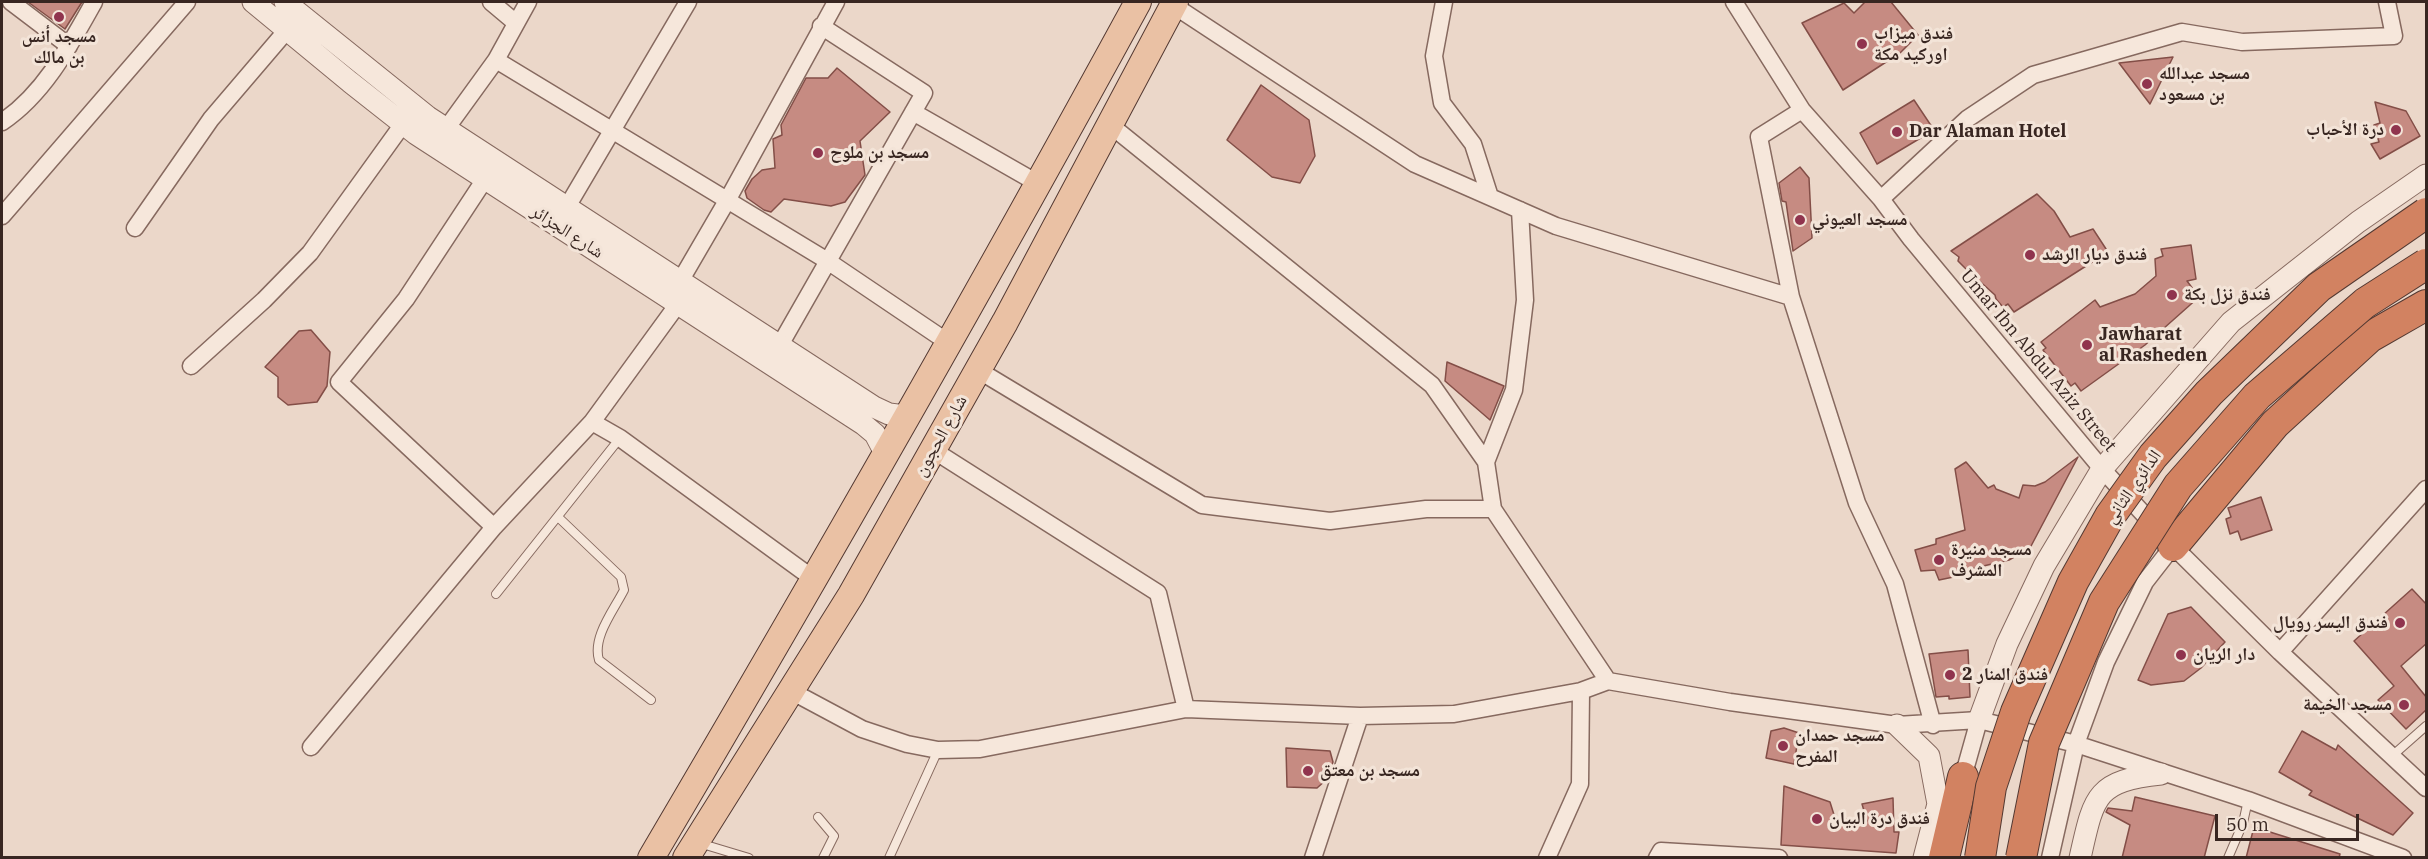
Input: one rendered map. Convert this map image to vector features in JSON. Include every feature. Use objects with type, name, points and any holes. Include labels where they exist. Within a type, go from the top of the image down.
[{"type":"highway","name":"الدائري الثاني","points":[[1980,858],[1991,787],[2016,712],[2073,582],[2110,516],[2153,456],[2209,393],[2319,287],[2427,213]]},
{"type":"highway","name":"الدائري الثاني","points":[[2021,858],[2044,744],[2081,656],[2104,602],[2178,486],[2257,396],[2365,303],[2427,264]]},
{"type":"highway","points":[[2173,546],[2275,424],[2370,338],[2427,305]]},
{"type":"highway","points":[[1944,858],[1963,777]]},
{"type":"main road","points":[[651,858],[815,580],[1039,184],[1138,2]]},
{"type":"main road","name":"شارع الحجون","points":[[691,850],[851,595],[978,370],[1174,3]]},
{"type":"street","points":[[11,2],[69,46]]},
{"type":"street","points":[[2,122],[16,112],[63,58],[94,2]]},
{"type":"street","points":[[2,216],[187,2]]},
{"type":"street","name":"شارع الجزائر","points":[[253,2],[403,124],[485,178],[676,294],[869,428],[881,443],[885,453]]},
{"type":"street","name":"شارع الجزائر","points":[[285,2],[399,95],[567,207],[676,294],[780,345],[881,411],[906,416]]},
{"type":"street","points":[[491,2],[516,23]]},
{"type":"street","points":[[447,129],[496,60],[528,2]]},
{"type":"street","points":[[567,207],[688,2]]},
{"type":"street","points":[[311,747],[494,527],[592,422],[676,294],[836,2]]},
{"type":"street","points":[[1444,2],[1434,57],[1442,103],[1473,144],[1490,197]]},
{"type":"street","name":"Umar Ibn Abdul Aziz Street","points":[[1734,2],[1802,110],[1881,199],[1918,248],[2102,469],[2173,546],[2280,652],[2427,788]]},
{"type":"street","points":[[1881,199],[1967,119],[2033,75],[2182,32],[2242,42],[2394,36],[2387,2]]},
{"type":"street","points":[[1174,3],[1415,164],[1556,226],[1791,297]]},
{"type":"street","points":[[780,345],[826,260],[924,93],[821,26]]},
{"type":"street","points":[[135,228],[211,119],[287,30]]},
{"type":"street","points":[[496,60],[826,260],[949,343]]},
{"type":"street","points":[[1802,110],[1758,137],[1791,297],[1857,503],[1895,584],[1933,725]]},
{"type":"street","points":[[913,112],[1039,184]]},
{"type":"street","points":[[191,366],[264,300],[310,253],[403,124]]},
{"type":"street","points":[[1109,124],[1432,385],[1486,462],[1493,509],[1608,681]]},
{"type":"street","points":[[1938,804],[1963,777],[1979,720],[2007,644],[2044,566],[2102,469],[2231,322],[2358,222],[2427,175]]},
{"type":"street","points":[[485,178],[406,299],[339,382],[494,527]]},
{"type":"street","points":[[1486,462],[1514,390],[1525,300],[1520,210]]},
{"type":"street","points":[[978,370],[1202,505],[1330,520],[1426,509],[1493,509]]},
{"type":"street","points":[[592,422],[620,438],[815,580]]},
{"type":"street","points":[[933,450],[1158,593],[1186,709]]},
{"type":"street","points":[[2280,652],[2427,489]]},
{"type":"street","points":[[2050,858],[2053,834],[2076,744],[2106,662],[2145,582],[2173,546]]},
{"type":"street","points":[[791,691],[862,729],[907,744],[938,750],[980,749],[1186,709],[1359,716],[1454,714],[1581,691],[1608,681],[1730,702],[1897,725],[1933,725],[1979,720],[2076,744],[2161,774],[2248,800],[2368,850],[2403,858]]},
{"type":"street","points":[[1547,858],[1580,784],[1581,691]]},
{"type":"street","points":[[1313,858],[1359,716]]},
{"type":"street","points":[[1897,725],[1929,756],[1938,804],[1924,858]]},
{"type":"street","points":[[2080,858],[2093,809],[2104,790],[2129,777],[2161,774]]},
{"type":"street","points":[[1657,858],[1661,851],[1779,858]]},
{"type":"lane","points":[[496,594],[620,438]]},
{"type":"lane","points":[[558,517],[621,577],[624,590],[600,637],[597,653],[599,660],[651,700]]},
{"type":"lane","points":[[2392,756],[2427,726]]},
{"type":"lane","points":[[889,858],[938,750]]},
{"type":"lane","points":[[2228,858],[2243,823],[2248,800]]},
{"type":"lane","points":[[818,817],[834,836],[823,858]]},
{"type":"lane","points":[[691,850],[749,858]]},
{"type":"building","name":"مسجد أنس بن مالك","points":[[28,2],[82,2],[65,29]]},
{"type":"building","name":"فندق ميزاب اوركيد مكة","points":[[1865,2],[1891,2],[1918,35],[1900,53],[1843,90],[1802,23],[1844,3],[1854,13]]},
{"type":"building","name":"مسجد عبدالله بن مسعود","points":[[2173,57],[2150,104],[2119,63]]},
{"type":"building","name":"مسجد بن ملوح","points":[[837,68],[890,112],[860,141],[865,175],[845,202],[831,206],[784,199],[771,212],[764,210],[747,198],[745,191],[752,179],[762,170],[775,168],[773,139],[782,135],[781,125],[806,78],[828,78]]},
{"type":"building","points":[[1261,85],[1309,120],[1315,156],[1300,183],[1272,177],[1227,140]]},
{"type":"building","name":"Dar Alaman Hotel","points":[[1914,100],[1934,130],[1877,164],[1860,133]]},
{"type":"building","name":"درة الأحباب","points":[[2375,102],[2406,111],[2420,136],[2380,159],[2371,144],[2379,142],[2374,125],[2380,123]]},
{"type":"building","name":"مسجد العيوني","points":[[1800,167],[1809,178],[1812,238],[1793,251],[1786,202],[1782,201],[1779,183]]},
{"type":"building","name":"فندق ديار الرشد","points":[[2037,194],[2054,211],[2070,237],[2093,229],[2108,252],[2014,312],[2008,304],[2003,307],[1995,295],[1958,261],[1959,257],[1951,251]]},
{"type":"building","points":[[2191,245],[2196,279],[2187,281],[2199,297],[2145,345],[2081,391],[2075,383],[2071,386],[2043,350],[2046,348],[2041,342],[2095,300],[2100,307],[2135,294],[2156,276],[2155,259],[2163,256],[2161,249]]},
{"type":"building","points":[[311,330],[330,352],[327,386],[317,402],[288,405],[278,397],[278,377],[265,367],[299,331]]},
{"type":"building","points":[[1447,362],[1504,386],[1490,420],[1445,381]]},
{"type":"building","points":[[2078,457],[2030,548],[2009,560],[1962,571],[1963,575],[1939,580],[1935,570],[1921,571],[1915,550],[1936,544],[1936,539],[1965,530],[1955,469],[1966,462],[1988,488],[1994,485],[1996,489],[2019,498],[2023,485],[2035,486],[2045,482]]},
{"type":"building","points":[[2261,497],[2272,530],[2241,540],[2238,531],[2230,534],[2226,519],[2231,517],[2228,508]]},
{"type":"building","name":"فندق اليسر رويال","points":[[2412,589],[2427,605],[2427,643],[2401,666],[2427,698],[2427,709],[2406,729],[2378,700],[2394,686],[2354,641]]},
{"type":"building","name":"دار الريان","points":[[2191,607],[2225,642],[2201,668],[2184,681],[2151,685],[2138,680],[2168,614]]},
{"type":"building","name":"فندق المنار 2","points":[[1968,650],[1970,697],[1949,699],[1949,696],[1936,697],[1929,654]]},
{"type":"building","name":"مسجد حمدان المفرح","points":[[1784,728],[1799,733],[1794,764],[1766,758],[1771,731]]},
{"type":"building","points":[[2302,731],[2336,750],[2338,745],[2413,813],[2393,835],[2309,795],[2312,791],[2279,772]]},
{"type":"building","name":"مسجد بن معتق","points":[[1286,748],[1330,751],[1333,762],[1326,780],[1317,788],[1287,787]]},
{"type":"building","name":"فندق درة البيان","points":[[1784,786],[1830,802],[1835,818],[1867,821],[1862,804],[1893,798],[1894,832],[1899,832],[1896,853],[1781,845]]},
{"type":"building","points":[[2135,797],[2215,816],[2204,858],[2122,858],[2130,825],[2106,812],[2108,808],[2132,811]]},
{"type":"building","points":[[2254,827],[2340,854],[2339,858],[2246,858]]},
{"type":"place","name":"مسجد أنس بن مالك","points":[[59,17]]},
{"type":"place","name":"فندق ميزاب اوركيد مكة","points":[[1862,44]]},
{"type":"place","name":"مسجد عبدالله بن مسعود","points":[[2147,84]]},
{"type":"place","name":"درة الأحباب","points":[[2396,130]]},
{"type":"place","name":"Dar Alaman Hotel","points":[[1897,132]]},
{"type":"place","name":"مسجد بن ملوح","points":[[818,153]]},
{"type":"place","name":"مسجد العيوني","points":[[1800,220]]},
{"type":"place","name":"فندق ديار الرشد","points":[[2030,255]]},
{"type":"place","name":"فندق نزل بكة","points":[[2172,295]]},
{"type":"place","name":"Jawharat al Rasheden","points":[[2087,345]]},
{"type":"place","name":"مسجد منيرة المشرف","points":[[1939,560]]},
{"type":"place","name":"فندق اليسر رويال","points":[[2400,623]]},
{"type":"place","name":"دار الريان","points":[[2181,655]]},
{"type":"place","name":"فندق المنار 2","points":[[1950,675]]},
{"type":"place","name":"مسجد الخيمة","points":[[2404,705]]},
{"type":"place","name":"مسجد حمدان المفرح","points":[[1783,746]]},
{"type":"place","name":"مسجد بن معتق","points":[[1308,771]]},
{"type":"place","name":"فندق درة البيان","points":[[1817,819]]}]
